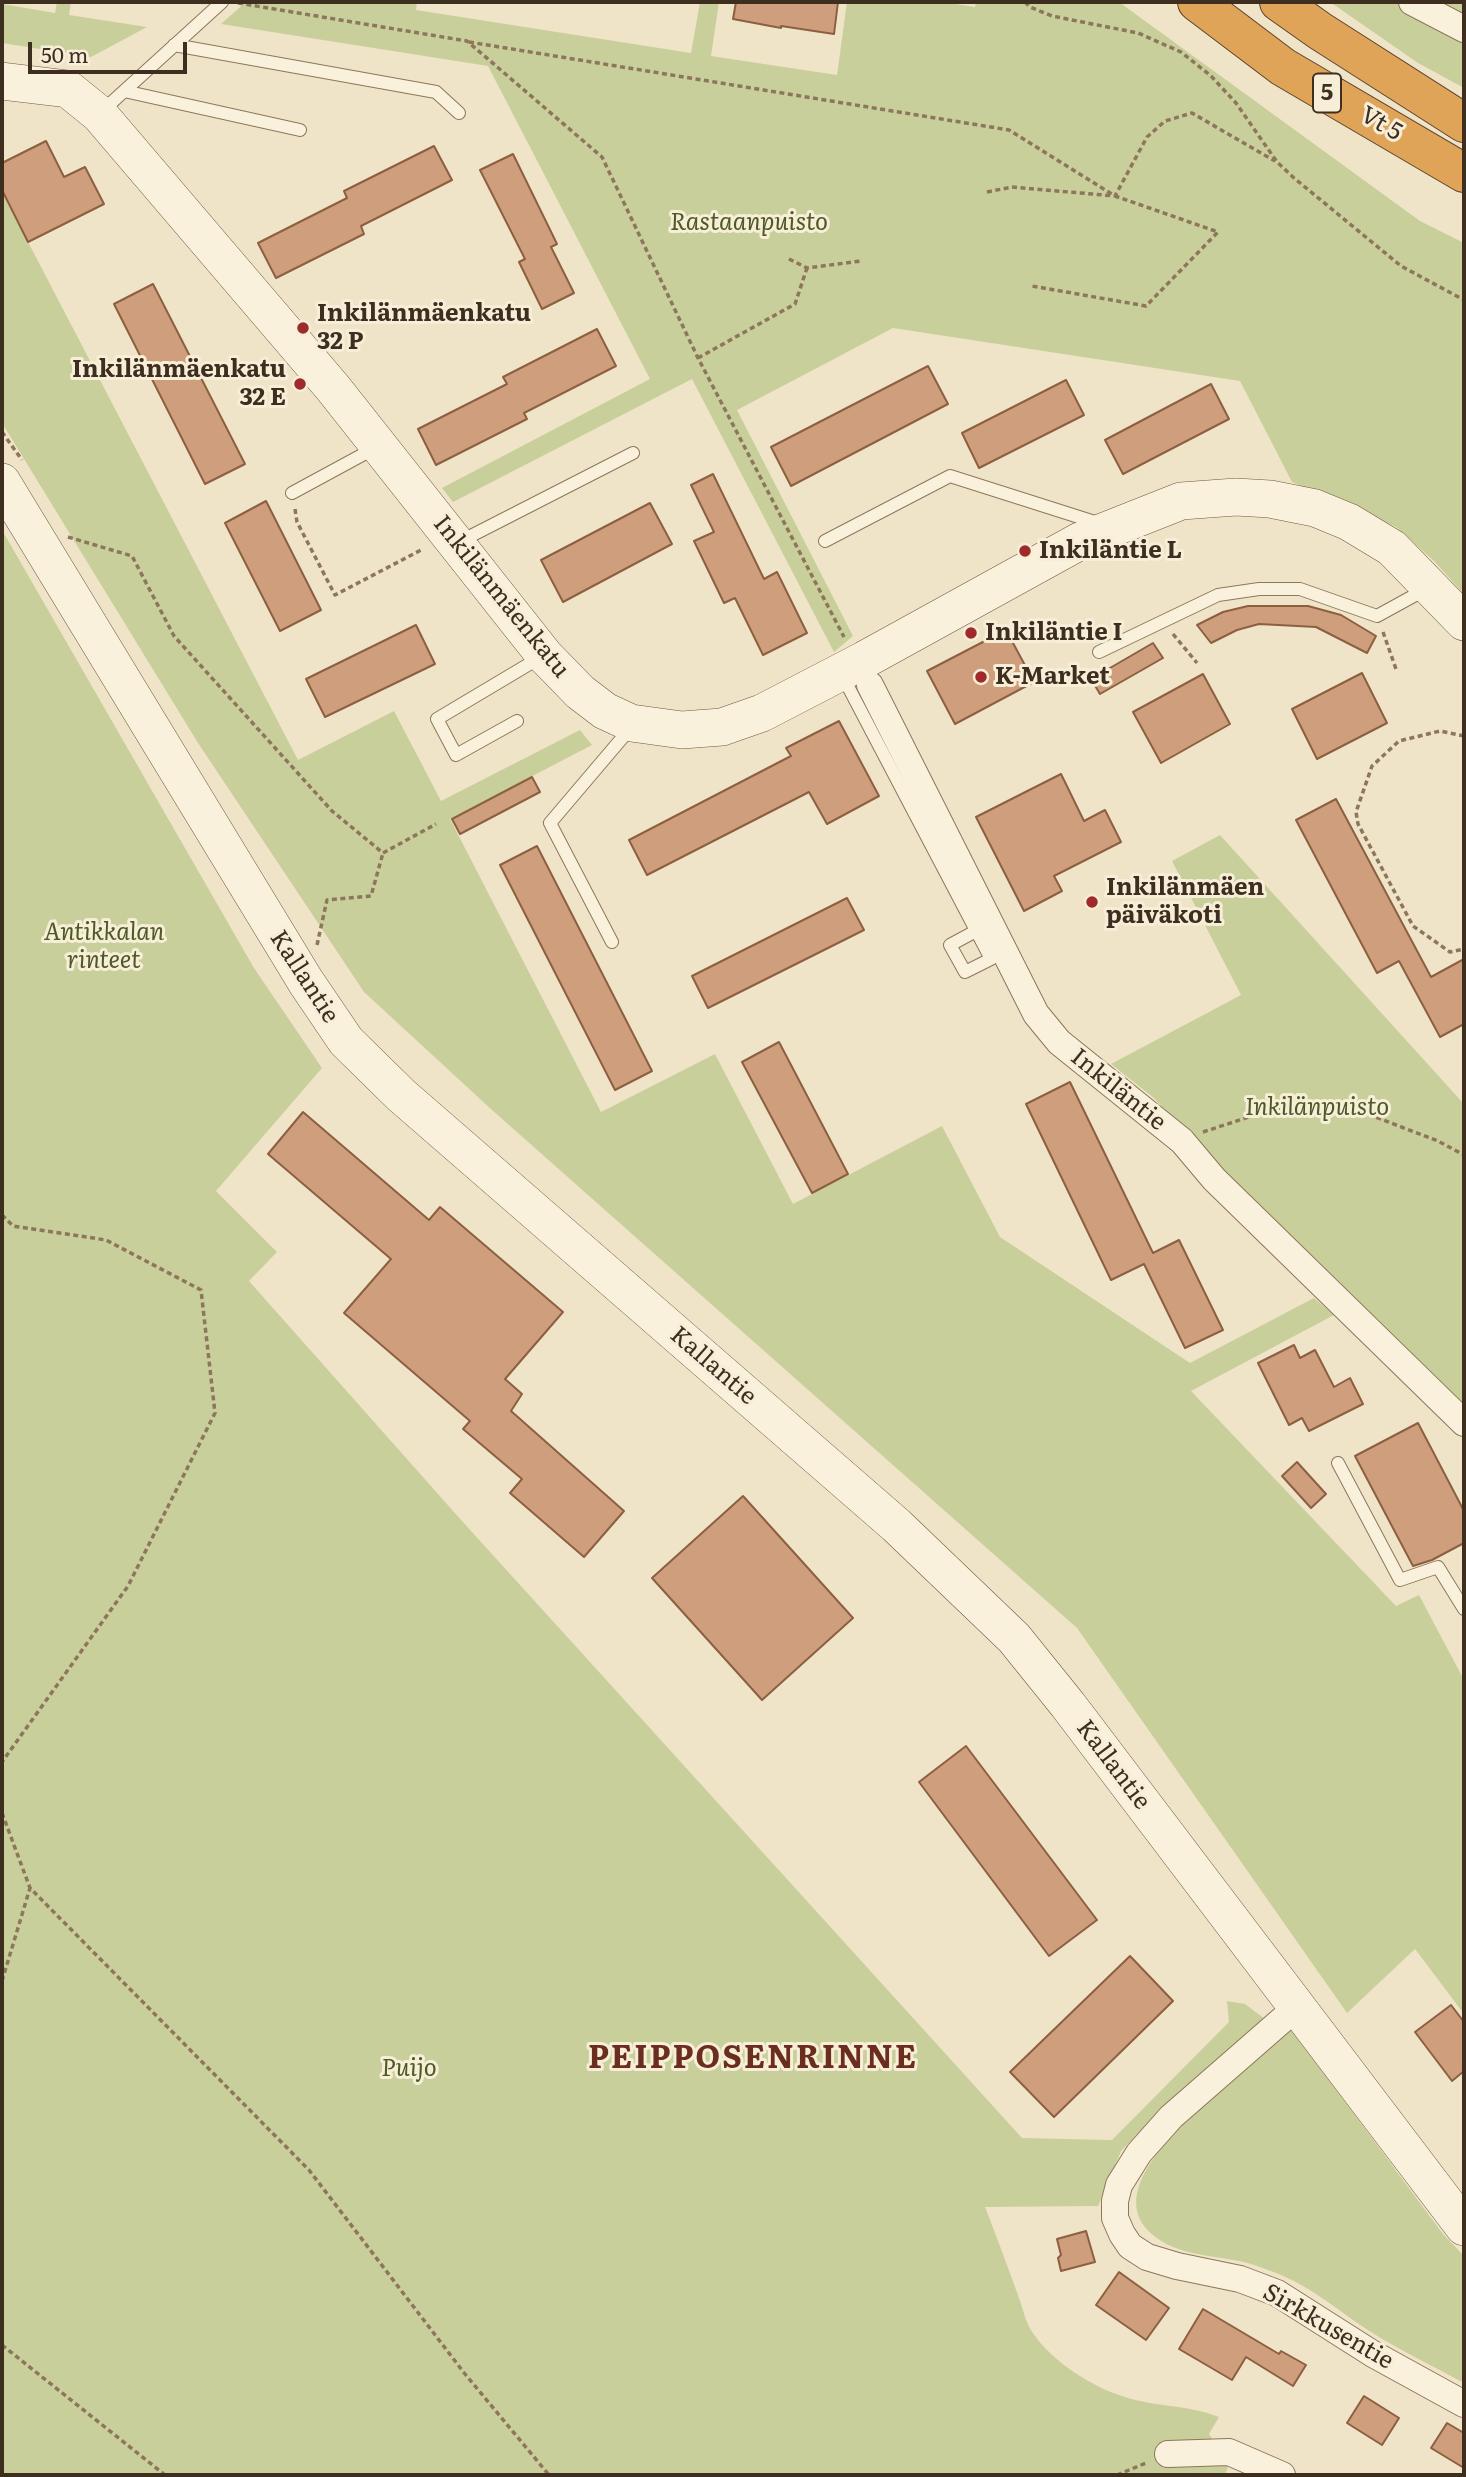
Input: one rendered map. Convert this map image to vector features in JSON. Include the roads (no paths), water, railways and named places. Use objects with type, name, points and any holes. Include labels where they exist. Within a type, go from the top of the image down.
[{"type":"highway","name":"Vt 5","points":[[1196,2],[1283,67],[1464,173]]},
{"type":"highway","name":"Vt 5","points":[[1279,2],[1464,122]]},
{"type":"main road","name":"Inkilänmäenkatu","points":[[2,81],[68,89],[112,102],[379,446],[444,544],[580,692],[605,711],[631,723],[682,730],[722,726],[762,713],[858,672],[1080,541],[1181,501],[1236,497],[1269,499],[1315,508],[1349,522],[1392,548],[1464,622]]},
{"type":"main road","name":"Kallantie","points":[[2,481],[258,906],[346,1041],[411,1104],[896,1525],[1014,1638],[1068,1705],[1464,2227]]},
{"type":"street","points":[[1412,2],[1464,29]]},
{"type":"street","name":"Inkiläntie","points":[[858,672],[1036,1014],[1059,1042],[1182,1141],[1213,1178],[1464,1423]]},
{"type":"street","name":"Sirkkusentie","points":[[1297,2007],[1171,2117],[1139,2153],[1119,2185],[1115,2218],[1130,2246],[1147,2257],[1177,2266],[1240,2278],[1278,2293],[1373,2354],[1464,2404]]},
{"type":"street","points":[[1168,2454],[1229,2452],[1282,2475]]},
{"type":"lane","points":[[112,102],[222,2]]},
{"type":"lane","points":[[174,45],[436,92],[458,114]]},
{"type":"lane","points":[[112,102],[300,130]]},
{"type":"lane","points":[[292,493],[379,446]]},
{"type":"lane","points":[[444,544],[633,453]]},
{"type":"lane","points":[[825,541],[950,476],[1111,527]]},
{"type":"lane","points":[[1099,652],[1218,595],[1259,589],[1300,589],[1377,616],[1431,586]]},
{"type":"lane","points":[[517,720],[456,755],[437,719],[545,656]]},
{"type":"lane","points":[[858,672],[976,931]]},
{"type":"lane","points":[[612,942],[550,823],[623,737],[631,723]]},
{"type":"lane","points":[[1338,1463],[1400,1580],[1438,1567],[1464,1609]]},
{"type":"place","name":"Inkilänmäenkatu 32 P","points":[[303,328]]},
{"type":"place","name":"Inkilänmäenkatu 32 E","points":[[300,384]]},
{"type":"place","name":"Inkiläntie L","points":[[1025,551]]},
{"type":"place","name":"Inkiläntie I","points":[[971,633]]},
{"type":"place","name":"K-Market","points":[[981,677]]},
{"type":"place","name":"Inkilänmäen päiväkoti","points":[[1092,902]]},
{"type":"district","name":"PEIPPOSENRINNE","points":[[753,2059]]},
{"type":"park label","name":"Rastaanpuisto","points":[[749,223]]},
{"type":"park label","name":"Antikkalan rinteet","points":[[104,947]]},
{"type":"park label","name":"Inkilänpuisto","points":[[1317,1108]]},
{"type":"park label","name":"Puijo","points":[[409,2069]]}]
